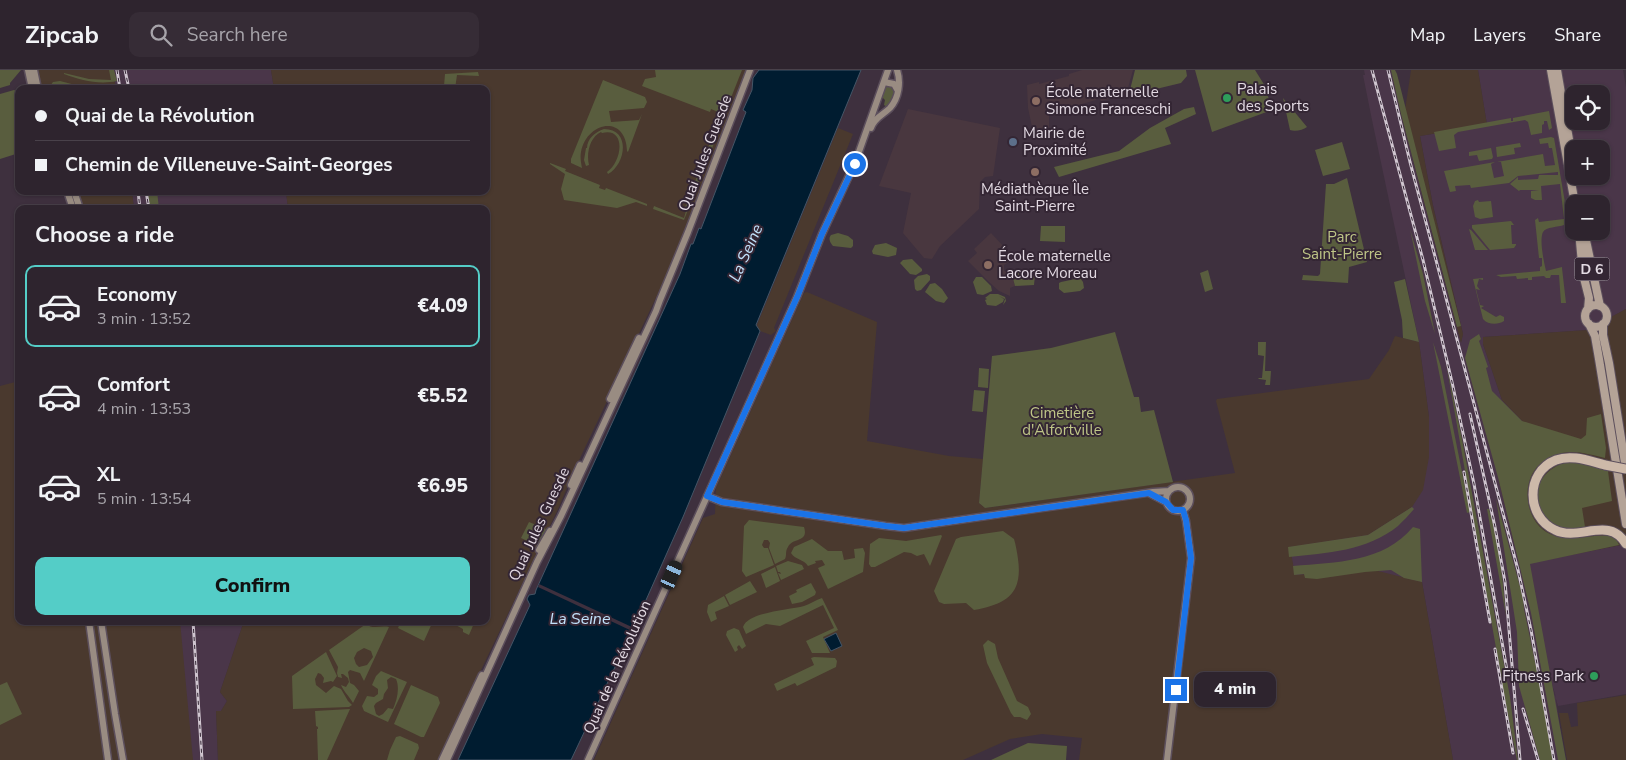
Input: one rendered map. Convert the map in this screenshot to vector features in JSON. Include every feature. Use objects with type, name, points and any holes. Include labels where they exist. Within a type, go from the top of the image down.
[{"type":"highway","points":[[1626,469],[1569,457],[1556,460],[1548,464],[1535,480],[1532,493],[1537,514],[1544,523],[1554,530],[1572,534],[1605,530],[1617,533],[1626,544]]},
{"type":"main road","points":[[28,70],[33,84]]},
{"type":"main road","points":[[33,84],[34,70]]},
{"type":"main road","name":"Quai Jules Guesde","points":[[448,760],[538,562],[656,311],[750,70]]},
{"type":"main road","name":"Quai de la Révolution","points":[[588,760],[818,252],[830,219],[855,163],[888,70]]},
{"type":"main road","points":[[855,163],[859,158],[874,120],[889,109],[894,102],[900,82],[897,70]]},
{"type":"main road","points":[[1554,72],[1568,140]]},
{"type":"main road","points":[[1554,72],[1574,195]]},
{"type":"main road","points":[[889,109],[882,110],[879,106],[882,84],[894,84],[898,90]]},
{"type":"main road","name":"D 6","points":[[1580,240],[1583,274],[1589,298],[1588,309]]},
{"type":"main road","name":"D 6","points":[[1586,240],[1600,306]]},
{"type":"main road","name":"Quai Jules Guesde","points":[[442,760],[524,588],[619,378],[654,307],[660,300]]},
{"type":"main road","points":[[1626,469],[1603,335],[1603,324],[1607,315],[1600,306],[1594,306],[1588,309],[1586,315],[1600,359],[1626,524]]},
{"type":"main road","points":[[1589,324],[1598,327],[1603,324]]},
{"type":"main road","points":[[707,496],[722,502],[904,528],[1149,493],[1169,491],[1180,486],[1187,490],[1190,495],[1190,502],[1183,510],[1173,510],[1166,502],[1149,493]]},
{"type":"main road","points":[[1166,502],[1166,496],[1169,491]]},
{"type":"main road","points":[[1167,760],[1191,558],[1183,510]]},
{"type":"main road","points":[[90,625],[108,760]]},
{"type":"main road","points":[[102,625],[124,760]]},
{"type":"shaded area","points":[[31,70],[113,70],[115,85],[34,85]]},
{"type":"shaded area","points":[[113,70],[271,70],[273,85],[115,85]]},
{"type":"shaded area","points":[[271,70],[750,70],[687,232],[574,471],[559,507],[438,760],[218,760],[216,711],[221,711],[227,701],[220,692],[243,625],[490,625],[490,205],[288,205],[286,195],[490,195],[490,85],[273,85]]},
{"type":"shaded area","points":[[1082,70],[1133,70],[1126,95],[1101,101],[1100,98],[1082,105],[1049,113],[1049,132],[1034,136],[1028,108],[1027,85],[1039,82],[1039,84],[1069,76],[1069,74]]},
{"type":"shaded area","points":[[1364,70],[1392,70],[1401,114],[1461,342],[1463,334],[1433,205],[1420,136],[1487,125],[1478,70],[1623,70],[1626,87],[1626,309],[1612,317],[1608,323],[1588,330],[1483,337],[1483,344],[1502,400],[1524,423],[1519,565],[1626,544],[1626,694],[1558,706],[1556,698],[1565,760],[1453,760],[1422,582],[1294,575],[1290,547],[1429,417],[1419,342],[1363,75],[1365,75]]},
{"type":"shaded area","points":[[1411,70],[1478,70],[1487,125],[1420,136],[1433,206],[1463,334],[1461,343],[1404,117]]},
{"type":"shaded area","points":[[908,109],[1000,128],[993,176],[985,177],[980,182],[979,209],[940,246],[932,259],[924,258],[903,233],[911,193],[879,186]]},
{"type":"shaded area","points":[[838,128],[853,134],[774,328],[776,331],[771,335],[760,331],[757,325]]},
{"type":"shaded area","points":[[75,195],[132,195],[134,205],[78,205]]},
{"type":"shaded area","points":[[132,195],[286,195],[288,205],[134,205]]},
{"type":"shaded area","name":"École maternelle Lacore Moreau","points":[[991,233],[1006,249],[1006,254],[1010,258],[1009,262],[1004,265],[1004,271],[1011,271],[1015,286],[1010,288],[1010,296],[999,291],[968,261],[977,253],[974,249]]},
{"type":"shaded area","points":[[807,292],[877,322],[867,441],[949,456],[983,459],[979,503],[985,508],[1235,473],[1217,399],[1369,379],[1389,350],[1395,336],[1419,342],[1429,417],[1429,457],[1423,490],[1412,507],[1368,535],[1290,547],[1295,575],[1370,569],[1422,582],[1453,760],[1079,760],[1082,738],[1042,734],[1010,739],[963,760],[594,760],[703,518],[715,514],[716,488],[804,293]]},
{"type":"shaded area","points":[[1626,309],[1626,544],[1520,565],[1499,481],[1523,446],[1524,423],[1502,400],[1483,344],[1483,337],[1588,330],[1608,323],[1611,317]]},
{"type":"shaded area","points":[[15,382],[15,625],[180,625],[193,760],[0,760],[0,386]]},
{"type":"shaded area","points":[[175,625],[243,625],[220,692],[227,701],[221,711],[216,711],[218,760],[185,760]]},
{"type":"shaded area","points":[[1626,695],[1626,760],[1567,760],[1559,713],[1568,713],[1571,727],[1578,726],[1577,703]]},
{"type":"green space","points":[[0,70],[21,70],[10,85],[0,88]]},
{"type":"green space","points":[[109,70],[114,70],[117,81],[96,82],[64,74],[89,79],[111,80]]},
{"type":"green space","points":[[655,70],[742,70],[723,118],[718,115],[718,112],[711,109],[710,112],[642,86],[645,79],[656,77]]},
{"type":"green space","points":[[1135,70],[1186,70],[1187,76],[1181,83],[1131,95],[1129,94]]},
{"type":"green space","points":[[1195,70],[1255,70],[1265,86],[1272,110],[1212,132]]},
{"type":"green space","points":[[1391,70],[1395,70],[1397,74],[1461,326],[1457,327]]},
{"type":"green space","points":[[478,72],[479,76],[457,75],[456,85],[444,85],[445,74]]},
{"type":"green space","points":[[603,80],[645,97],[647,102],[644,108],[609,111],[611,122],[639,120],[642,114],[628,152],[625,139],[620,131],[614,127],[598,128],[585,142],[581,154],[582,168],[571,163],[571,159]]},
{"type":"green space","points":[[60,81],[76,85],[51,85],[53,82]]},
{"type":"green space","points":[[886,85],[892,86],[895,91],[887,107],[884,105],[885,100],[882,97]]},
{"type":"green space","points":[[15,90],[15,154],[0,159],[0,94]]},
{"type":"green space","points":[[1283,98],[1307,127],[1294,131],[1290,130]]},
{"type":"green space","points":[[1194,107],[1196,114],[1165,128],[1171,144],[1059,177],[1054,167],[1119,151],[1150,128],[1184,109]]},
{"type":"green space","points":[[1549,111],[1552,128],[1549,130],[1547,121],[1544,121],[1542,133],[1531,135],[1528,122],[1525,120],[1458,132],[1454,135],[1456,148],[1439,151],[1434,132],[1511,118],[1511,121],[1513,121],[1513,118]]},
{"type":"green space","points":[[718,122],[722,123],[684,220],[653,209],[654,206],[684,218],[686,211],[684,210]]},
{"type":"green space","points":[[604,129],[619,135],[623,148],[619,163],[608,174],[607,172],[619,154],[619,140],[615,135],[601,132],[597,134],[590,146],[588,155],[589,165],[586,166],[584,160],[590,139],[595,134]]},
{"type":"green space","points":[[1554,138],[1565,203],[1565,229],[1564,225],[1545,230],[1542,236],[1542,245],[1546,271],[1562,267],[1566,303],[1561,303],[1559,275],[1551,275],[1550,278],[1544,276],[1532,277],[1532,280],[1528,280],[1528,278],[1517,279],[1516,276],[1501,277],[1496,275],[1540,271],[1542,258],[1539,258],[1535,220],[1538,218],[1539,222],[1564,219],[1560,184],[1541,186],[1542,200],[1535,200],[1531,198],[1531,191],[1539,190],[1519,191],[1510,184],[1518,177],[1518,180],[1538,179],[1539,175],[1558,175],[1558,172],[1518,176],[1509,183],[1471,188],[1470,185],[1455,186],[1456,191],[1450,192],[1444,171],[1495,162],[1491,164],[1494,178],[1504,176],[1501,162],[1497,162],[1543,154],[1545,166],[1555,165],[1552,148],[1549,148],[1548,143],[1540,144],[1539,139]]},
{"type":"green space","points":[[1342,142],[1350,169],[1323,176],[1315,150]]},
{"type":"green space","points":[[1520,143],[1521,147],[1514,148],[1515,154],[1497,157],[1496,147]]},
{"type":"green space","points":[[1491,148],[1492,159],[1479,161],[1477,155],[1469,156],[1469,152]]},
{"type":"green space","points":[[550,163],[600,185],[599,188],[605,190],[606,188],[647,204],[647,206],[636,202],[617,208],[564,200],[561,189],[565,174]]},
{"type":"green space","name":"Parc Saint-Pierre","points":[[1347,178],[1367,262],[1349,267],[1348,283],[1302,280],[1303,275],[1318,276],[1320,274],[1326,184],[1334,184]]},
{"type":"green space","points":[[148,195],[157,195],[159,205],[149,205]]},
{"type":"green space","points":[[1478,200],[1479,202],[1491,201],[1493,217],[1480,219],[1475,217],[1473,206],[1475,201]]},
{"type":"green space","points":[[1511,221],[1514,225],[1511,225],[1512,244],[1516,244],[1514,248],[1490,250],[1472,228],[1472,225]]},
{"type":"green space","points":[[1041,226],[1065,226],[1065,242],[1040,241]]},
{"type":"green space","points":[[1410,229],[1423,274],[1435,334],[1425,301]]},
{"type":"green space","points":[[1469,229],[1471,230],[1488,250],[1475,250]]},
{"type":"green space","points":[[838,233],[848,236],[853,240],[851,248],[833,246],[830,236]]},
{"type":"green space","points":[[886,243],[897,248],[896,255],[888,257],[873,254],[872,251],[875,245]]},
{"type":"green space","points":[[912,259],[922,269],[916,275],[910,274],[900,263],[903,260]]},
{"type":"green space","points":[[1208,270],[1213,289],[1205,292],[1200,273]]},
{"type":"green space","points":[[1011,271],[1019,271],[1019,275],[1022,275],[1027,280],[1035,275],[1034,285],[1015,286]]},
{"type":"green space","points":[[927,274],[930,276],[930,280],[921,290],[917,291],[914,280],[918,276]]},
{"type":"green space","points":[[976,277],[982,277],[991,286],[992,291],[983,295],[977,294],[973,282]]},
{"type":"green space","points":[[1080,278],[1084,288],[1080,291],[1064,293],[1059,289],[1059,283]]},
{"type":"green space","points":[[1483,278],[1483,280],[1479,279],[1477,286],[1480,290],[1476,289],[1480,305],[1484,306],[1481,308],[1496,317],[1500,315],[1504,317],[1502,322],[1496,324],[1483,319],[1473,279]]},
{"type":"green space","points":[[1405,279],[1419,342],[1403,338],[1402,320],[1394,282]]},
{"type":"green space","points":[[935,283],[948,298],[944,303],[936,301],[925,292],[930,284]]},
{"type":"green space","points":[[990,294],[998,294],[1005,297],[1006,301],[1003,305],[1005,299],[999,296],[1004,299],[1003,302],[996,306],[987,305],[985,300],[987,299],[985,298]]},
{"type":"green space","name":"Cimetière d'Alfortville","points":[[1115,332],[1134,397],[1139,397],[1141,412],[1154,410],[1173,482],[985,508],[979,503],[992,356],[1051,348]]},
{"type":"green space","points":[[1479,334],[1481,339],[1479,341],[1488,367],[1486,368],[1492,391],[1522,421],[1581,439],[1586,435],[1587,418],[1601,414],[1606,448],[1605,458],[1576,452],[1556,455],[1545,460],[1536,468],[1528,488],[1529,506],[1532,515],[1542,529],[1558,537],[1566,538],[1615,537],[1619,545],[1530,564],[1566,760],[1558,760],[1531,613],[1499,481],[1465,358],[1470,340]]},
{"type":"green space","points":[[1258,342],[1266,342],[1265,371],[1271,371],[1270,385],[1265,385],[1266,380],[1258,378],[1262,378],[1264,356],[1258,355]]},
{"type":"green space","points":[[1433,342],[1441,367],[1470,512],[1467,513]]},
{"type":"green space","points":[[1445,357],[1510,697],[1518,760],[1506,705]]},
{"type":"green space","points":[[979,368],[989,369],[988,388],[978,387]]},
{"type":"green space","points":[[974,390],[985,391],[983,412],[972,411]]},
{"type":"green space","points":[[1576,461],[1608,471],[1612,501],[1582,508],[1585,527],[1562,529],[1548,522],[1545,518],[1536,499],[1537,489],[1547,473],[1555,467]]},
{"type":"green space","points":[[1496,498],[1523,598],[1554,760],[1540,760],[1519,686],[1517,632]]},
{"type":"green space","points":[[1412,507],[1414,509],[1398,526],[1373,541],[1346,549],[1289,557],[1288,547],[1368,535]]},
{"type":"green space","points":[[1487,509],[1489,509],[1498,548],[1506,616]]},
{"type":"green space","points":[[749,520],[804,527],[805,532],[802,538],[790,544],[785,559],[775,564],[769,548],[770,543],[768,540],[764,540],[762,545],[764,548],[768,548],[774,565],[746,577],[742,571],[744,526]]},
{"type":"green space","points":[[529,522],[546,529],[538,546],[521,538]]},
{"type":"green space","points":[[1413,527],[1420,529],[1422,582],[1404,578],[1391,570],[1317,579],[1305,578],[1304,574],[1294,575],[1293,566],[1358,558],[1388,548]]},
{"type":"green space","points":[[1003,531],[1014,539],[1018,559],[1018,581],[1010,595],[995,604],[974,610],[966,603],[944,604],[939,602],[934,591],[956,539]]},
{"type":"green space","points":[[941,535],[930,566],[924,554],[917,556],[904,552],[875,567],[871,567],[869,564],[870,544],[879,538],[906,541]]},
{"type":"green space","points":[[812,539],[828,551],[842,551],[844,560],[855,558],[854,549],[863,548],[865,553],[863,572],[828,589],[818,568],[825,565],[822,560],[815,561],[816,563],[808,566],[791,553],[794,547]]},
{"type":"green space","points":[[788,561],[802,565],[804,569],[781,580],[778,573],[781,574],[776,566]]},
{"type":"green space","points":[[775,567],[780,581],[766,588],[761,574]]},
{"type":"green space","points":[[750,581],[757,592],[730,605],[725,595]]},
{"type":"green space","points":[[811,583],[816,592],[815,595],[802,602],[792,604],[789,596],[797,592],[796,590]]},
{"type":"green space","points":[[724,596],[729,606],[715,612],[717,619],[711,622],[707,612],[708,605]]},
{"type":"green space","points":[[822,598],[838,630],[823,637],[830,653],[812,653],[806,641],[834,628],[823,605],[780,626],[766,624],[746,634],[743,627],[746,622],[761,615],[804,606]]},
{"type":"green space","points":[[365,625],[389,627],[364,681],[360,673],[350,670],[348,672],[350,683],[359,691],[353,703],[341,685],[346,687],[349,682],[348,678],[343,674],[341,674],[342,678],[338,677],[338,667],[329,650]],"holes":[[[364,648],[371,651],[373,657],[367,665],[359,667],[354,658],[357,652]]]},
{"type":"green space","points":[[399,625],[431,625],[424,641],[398,628]]},
{"type":"green space","points":[[456,625],[473,625],[469,635],[463,632],[463,629]]},
{"type":"green space","points":[[734,628],[739,630],[746,646],[742,649],[739,645],[737,647],[738,650],[735,652],[726,635],[727,631]]},
{"type":"green space","points":[[988,640],[995,644],[998,658],[1017,701],[1028,707],[1031,714],[1027,720],[1014,717],[1011,713],[987,663],[983,645]]},
{"type":"green space","points":[[326,652],[337,676],[333,682],[323,683],[324,678],[318,673],[315,679],[316,685],[326,693],[334,686],[341,689],[352,705],[349,707],[293,709],[292,676]]},
{"type":"green space","points":[[811,658],[835,658],[837,661],[836,667],[797,686],[795,683],[777,691],[774,684],[814,665]]},
{"type":"green space","points":[[381,671],[407,682],[388,722],[364,711],[362,706],[367,696],[374,697],[378,694],[378,689],[372,685],[376,676]],"holes":[[[391,677],[396,679],[398,694],[393,709],[388,708],[379,716],[376,714],[374,706],[383,699],[388,688],[387,680]]]},
{"type":"green space","points":[[7,682],[22,714],[0,725],[0,685]]},
{"type":"green space","points":[[411,685],[438,697],[440,703],[424,737],[394,724]]},
{"type":"green space","points":[[350,709],[327,760],[318,760],[318,727],[316,726],[315,711]]},
{"type":"green space","points":[[400,736],[418,744],[419,748],[414,760],[387,760],[396,737]]},
{"type":"green space","points":[[1028,743],[1067,746],[1066,760],[991,760]]},
{"type":"water","name":"La Seine","points":[[759,70],[861,70],[756,325],[760,331],[683,517],[630,636],[629,647],[624,648],[571,760],[458,760],[530,605],[527,599],[529,595],[535,594],[680,274],[691,244],[693,244],[699,228],[701,229],[746,112],[743,110],[752,90],[753,78]]},
{"type":"water","points":[[836,633],[842,646],[831,651],[824,639]]},
{"type":"pier","points":[[539,584],[634,628],[632,631],[538,587]]},
{"type":"railway","points":[[117,70],[119,85]]},
{"type":"railway","points":[[125,70],[128,85]]},
{"type":"railway","points":[[1372,70],[1423,260],[1452,382],[1474,484],[1508,676]]},
{"type":"railway","points":[[1388,70],[1410,162],[1518,570],[1531,630],[1554,760]]},
{"type":"railway","points":[[138,195],[140,205]]},
{"type":"railway","points":[[147,195],[148,205]]},
{"type":"railway","points":[[1470,414],[1505,582],[1520,760]]},
{"type":"railway","points":[[1464,472],[1490,622]]},
{"type":"railway","points":[[193,625],[202,760]]},
{"type":"railway","points":[[1495,649],[1513,753]]},
{"type":"railway","points":[[1523,709],[1538,760]]},
{"type":"place","name":"Palais des Sports","points":[[1227,98]]},
{"type":"place","name":"École maternelle Simone Franceschi","points":[[1036,101]]},
{"type":"place","name":"Mairie de Proximité","points":[[1013,142]]},
{"type":"place","name":"Médiathèque Île Saint-Pierre","points":[[1035,172]]},
{"type":"place","name":"École maternelle Lacore Moreau","points":[[988,265]]},
{"type":"place","name":"Fitness Park","points":[[1594,676]]},
{"type":"route","points":[[855,164],[822,234],[798,295],[707,496],[722,502],[904,528],[1149,493],[1166,502],[1173,510],[1183,510],[1191,550],[1176,690]]}]
